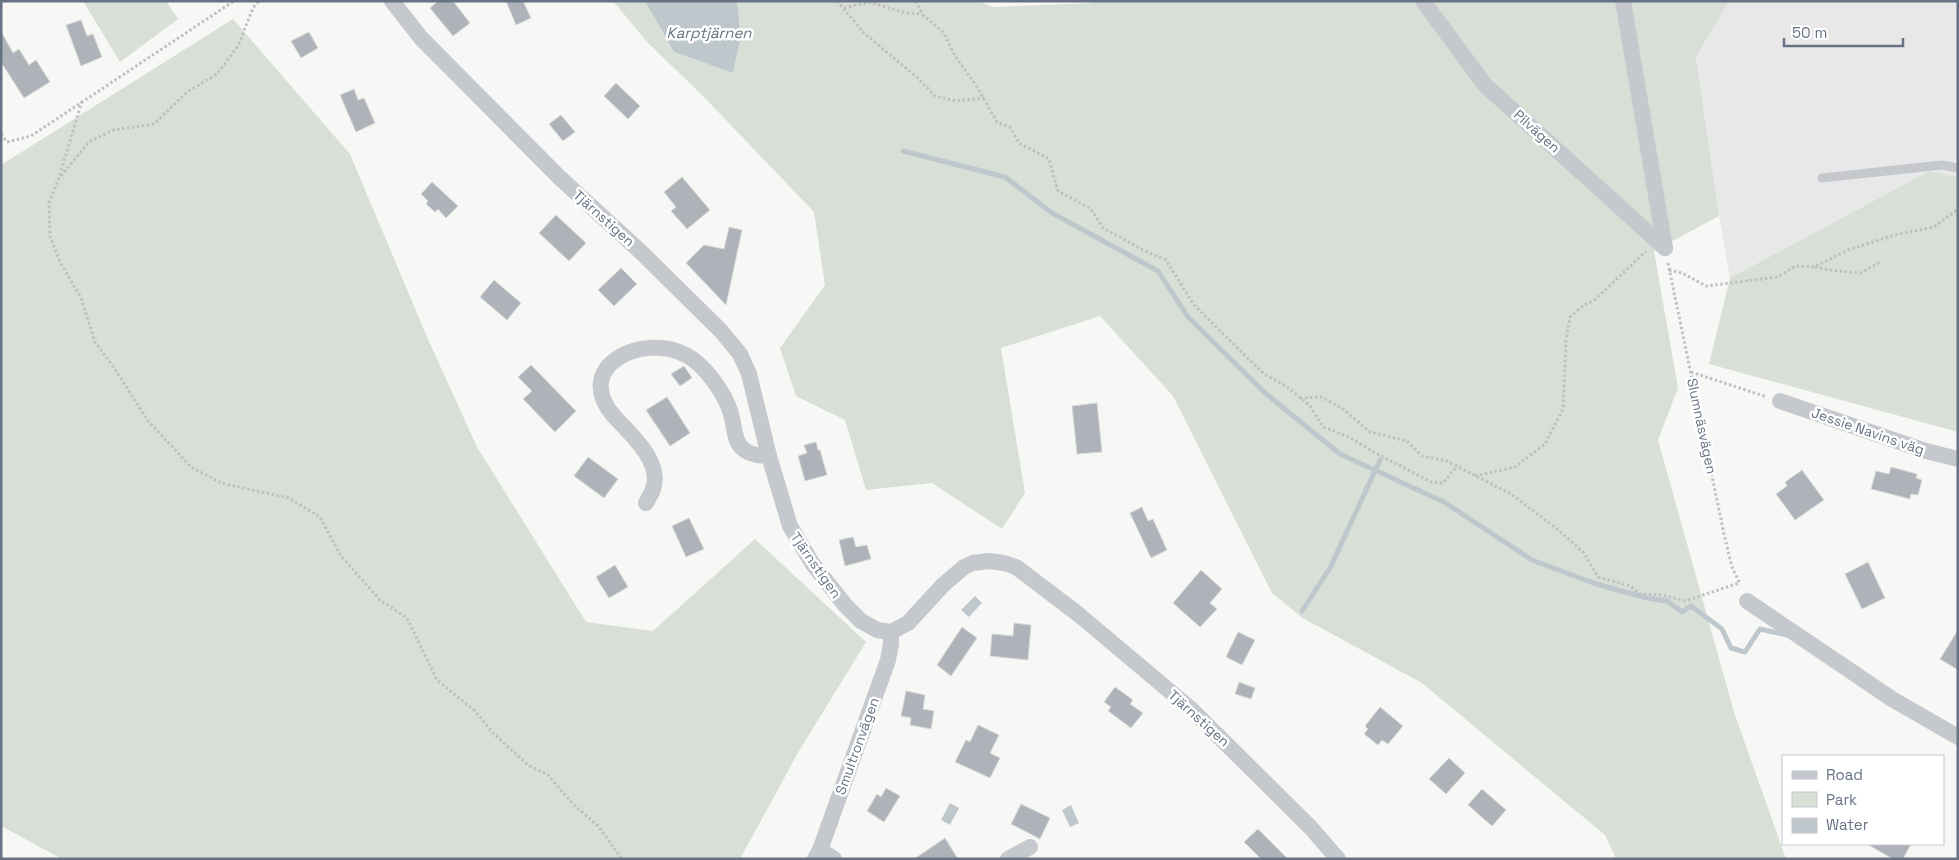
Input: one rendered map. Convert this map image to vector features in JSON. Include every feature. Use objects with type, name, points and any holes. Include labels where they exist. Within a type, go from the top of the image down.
[{"type":"street","name":"Tjärnstigen","points":[[392,1],[421,38],[536,155],[642,253],[721,331],[740,354],[746,365],[769,456],[790,526],[812,563],[845,605],[861,621],[877,630],[891,632],[908,623],[943,585],[964,567],[973,563],[989,561],[1004,562],[1016,567],[1078,614],[1124,655],[1191,709],[1311,828],[1338,859]]},
{"type":"street","name":"Pilvägen","points":[[1423,1],[1485,85],[1661,244]]},
{"type":"street","points":[[1623,1],[1661,244]]},
{"type":"street","points":[[646,503],[654,486],[655,476],[652,466],[644,452],[610,411],[603,395],[602,382],[605,371],[615,359],[627,352],[643,347],[659,347],[686,355],[703,368],[716,384],[730,412],[739,445],[746,452],[757,456],[769,456]]},
{"type":"street","name":"Jessie Navins väg","points":[[1780,400],[1926,451],[1958,459]]},
{"type":"street","points":[[1747,601],[1892,699],[1958,737]]},
{"type":"street","name":"Smultronvägen","points":[[823,856],[888,660],[891,632]]},
{"type":"street","points":[[1008,859],[1030,846]]},
{"type":"lane","points":[[1822,178],[1942,164],[1958,168]]},
{"type":"path","points":[[1,134],[7,142],[31,136],[234,1]]},
{"type":"path","points":[[59,178],[89,142],[113,130],[154,124],[187,92],[217,74],[238,46],[253,8],[259,1]]},
{"type":"path","points":[[838,1],[864,33],[920,79],[935,96],[956,101],[984,98]]},
{"type":"path","points":[[916,1],[923,14],[944,33],[955,56],[984,98],[997,122],[1010,127],[1019,142],[1049,159],[1058,191],[1091,209],[1103,228],[1143,250],[1166,260],[1194,304],[1264,374],[1286,386],[1310,406],[1323,427],[1349,437],[1431,482],[1443,483],[1457,466]]},
{"type":"path","points":[[843,8],[869,2],[906,13],[923,14]]},
{"type":"path","points":[[82,101],[59,178],[49,203],[50,236],[60,262],[81,298],[95,342],[148,421],[191,467],[221,484],[289,498],[320,517],[341,556],[380,600],[407,618],[437,680],[475,711],[494,734],[528,765],[548,775],[573,804],[598,826],[622,859]]},
{"type":"path","points":[[1814,267],[1848,250],[1898,234],[1934,226],[1958,209]]},
{"type":"path","points":[[1475,476],[1516,466],[1545,444],[1563,409],[1566,340],[1570,318],[1584,304],[1596,299],[1661,244]]},
{"type":"path","name":"Slumnäsvägen","points":[[1661,244],[1669,270],[1724,534],[1732,567],[1747,601]]},
{"type":"path","points":[[1669,270],[1682,273],[1706,286],[1778,277],[1795,266],[1860,272],[1882,261]]},
{"type":"path","points":[[1691,372],[1780,400]]},
{"type":"path","points":[[1300,398],[1321,397],[1342,408],[1370,432],[1407,440],[1422,456],[1447,461],[1512,494],[1556,528],[1584,553],[1598,577],[1630,586],[1640,594],[1685,600],[1739,583]]},
{"type":"shaded area","points":[[1729,1],[1958,1],[1958,177],[1929,171],[1730,278],[1696,57]]},
{"type":"green space","points":[[83,1],[166,1],[178,19],[120,62]]},
{"type":"green space","points":[[613,1],[645,1],[674,52],[733,73],[741,37],[737,1],[978,1],[994,7],[1093,3],[1094,1],[1729,1],[1696,57],[1719,216],[1654,251],[1678,388],[1658,440],[1734,712],[1786,859],[1616,859],[1605,835],[1422,683],[1301,617],[1272,593],[1173,396],[1100,316],[1001,348],[1025,493],[1002,529],[932,483],[866,490],[845,420],[796,396],[780,348],[825,285],[814,212],[702,95],[647,42]]},
{"type":"green space","points":[[233,19],[350,154],[427,337],[477,447],[586,622],[653,631],[755,539],[866,642],[799,751],[740,859],[62,859],[1,826],[1,165]]},
{"type":"green space","points":[[1929,171],[1958,177],[1958,432],[1709,364],[1730,278]]},
{"type":"water","name":"Karptjärnen","points":[[645,1],[737,1],[741,37],[733,73],[674,52]]},
{"type":"water","points":[[975,596],[982,603],[969,617],[961,610]]},
{"type":"water","points":[[950,803],[959,808],[950,825],[941,820]]},
{"type":"water","points":[[1071,805],[1079,823],[1070,827],[1062,810]]},
{"type":"building","points":[[438,1],[453,1],[470,23],[453,36],[430,8]]},
{"type":"building","points":[[506,1],[523,1],[531,18],[516,25]]},
{"type":"building","points":[[81,20],[87,36],[93,34],[102,57],[81,66],[66,25]]},
{"type":"building","points":[[1,31],[13,53],[19,49],[29,65],[36,60],[50,82],[24,98],[1,62]]},
{"type":"building","points":[[309,32],[318,48],[301,58],[291,41]]},
{"type":"building","points":[[616,83],[640,106],[628,119],[604,96]]},
{"type":"building","points":[[354,89],[358,100],[364,98],[375,123],[356,132],[340,95]]},
{"type":"building","points":[[561,115],[575,132],[563,141],[549,124]]},
{"type":"building","points":[[682,177],[710,210],[687,229],[671,211],[676,207],[664,192]]},
{"type":"building","points":[[432,182],[458,206],[446,218],[438,209],[435,212],[426,204],[428,201],[421,194]]},
{"type":"building","points":[[556,215],[586,243],[569,261],[539,233]]},
{"type":"building","points":[[729,227],[742,230],[726,305],[686,263],[704,245],[724,249]]},
{"type":"building","points":[[621,268],[637,284],[614,306],[598,290]]},
{"type":"building","points":[[494,280],[521,303],[507,320],[480,297]]},
{"type":"building","points":[[531,365],[576,411],[555,432],[523,399],[532,391],[518,377]]},
{"type":"building","points":[[684,366],[692,378],[680,386],[671,374]]},
{"type":"building","points":[[667,397],[690,433],[670,446],[646,410]]},
{"type":"building","points":[[1097,403],[1102,452],[1077,454],[1072,406]]},
{"type":"building","points":[[816,442],[827,475],[805,481],[798,456],[807,453],[804,445]]},
{"type":"building","points":[[588,457],[618,479],[604,498],[574,476]]},
{"type":"building","points":[[1891,467],[1917,474],[1916,478],[1922,480],[1918,495],[1911,494],[1910,499],[1871,489],[1876,471],[1889,474]]},
{"type":"building","points":[[1802,470],[1824,500],[1795,520],[1776,494],[1787,486],[1785,482]]},
{"type":"building","points":[[1142,507],[1148,521],[1153,519],[1167,550],[1151,558],[1130,513]]},
{"type":"building","points":[[689,518],[704,549],[686,557],[672,526]]},
{"type":"building","points":[[853,537],[856,547],[867,545],[871,559],[845,566],[839,540]]},
{"type":"building","points":[[1868,562],[1885,598],[1862,609],[1845,574]]},
{"type":"building","points":[[615,565],[628,587],[609,598],[596,577]]},
{"type":"building","points":[[1201,570],[1222,589],[1210,603],[1217,609],[1200,627],[1173,603]]},
{"type":"building","points":[[1014,623],[1031,625],[1028,660],[990,656],[992,634],[1013,636]]},
{"type":"building","points":[[962,627],[977,638],[951,676],[937,665]]},
{"type":"building","points":[[1958,630],[1958,670],[1940,659]]},
{"type":"building","points":[[1238,632],[1255,640],[1242,665],[1226,657]]},
{"type":"building","points":[[1239,682],[1255,688],[1251,699],[1235,694]]},
{"type":"building","points":[[1115,687],[1133,700],[1130,704],[1143,713],[1131,728],[1108,711],[1111,707],[1104,702]]},
{"type":"building","points":[[906,691],[925,695],[923,709],[934,711],[931,729],[910,725],[911,718],[901,716]]},
{"type":"building","points":[[1380,707],[1403,726],[1388,744],[1382,740],[1378,745],[1364,734],[1368,729],[1365,726]]},
{"type":"building","points":[[978,725],[999,735],[990,753],[1000,758],[990,778],[955,762],[966,740],[970,742]]},
{"type":"building","points":[[1449,758],[1465,773],[1446,794],[1429,779]]},
{"type":"building","points":[[886,788],[900,796],[884,822],[867,811],[877,794],[881,797]]},
{"type":"building","points":[[1482,789],[1506,810],[1492,826],[1468,805]]},
{"type":"building","points":[[1021,804],[1050,818],[1040,839],[1011,824]]},
{"type":"building","points":[[1258,829],[1288,859],[1261,859],[1244,842]]},
{"type":"building","points":[[945,838],[958,859],[914,859]]},
{"type":"building","points":[[1869,845],[1910,845],[1903,859],[1893,859]]},
{"type":"waterway","points":[[903,151],[1005,177],[1052,213],[1158,271],[1188,317],[1265,393],[1340,454],[1444,502],[1532,560],[1596,584],[1647,598],[1667,601],[1682,612],[1691,606],[1722,629],[1731,648],[1745,652],[1760,629],[1787,635]]},
{"type":"waterway","points":[[1302,611],[1330,568],[1380,460]]}]
